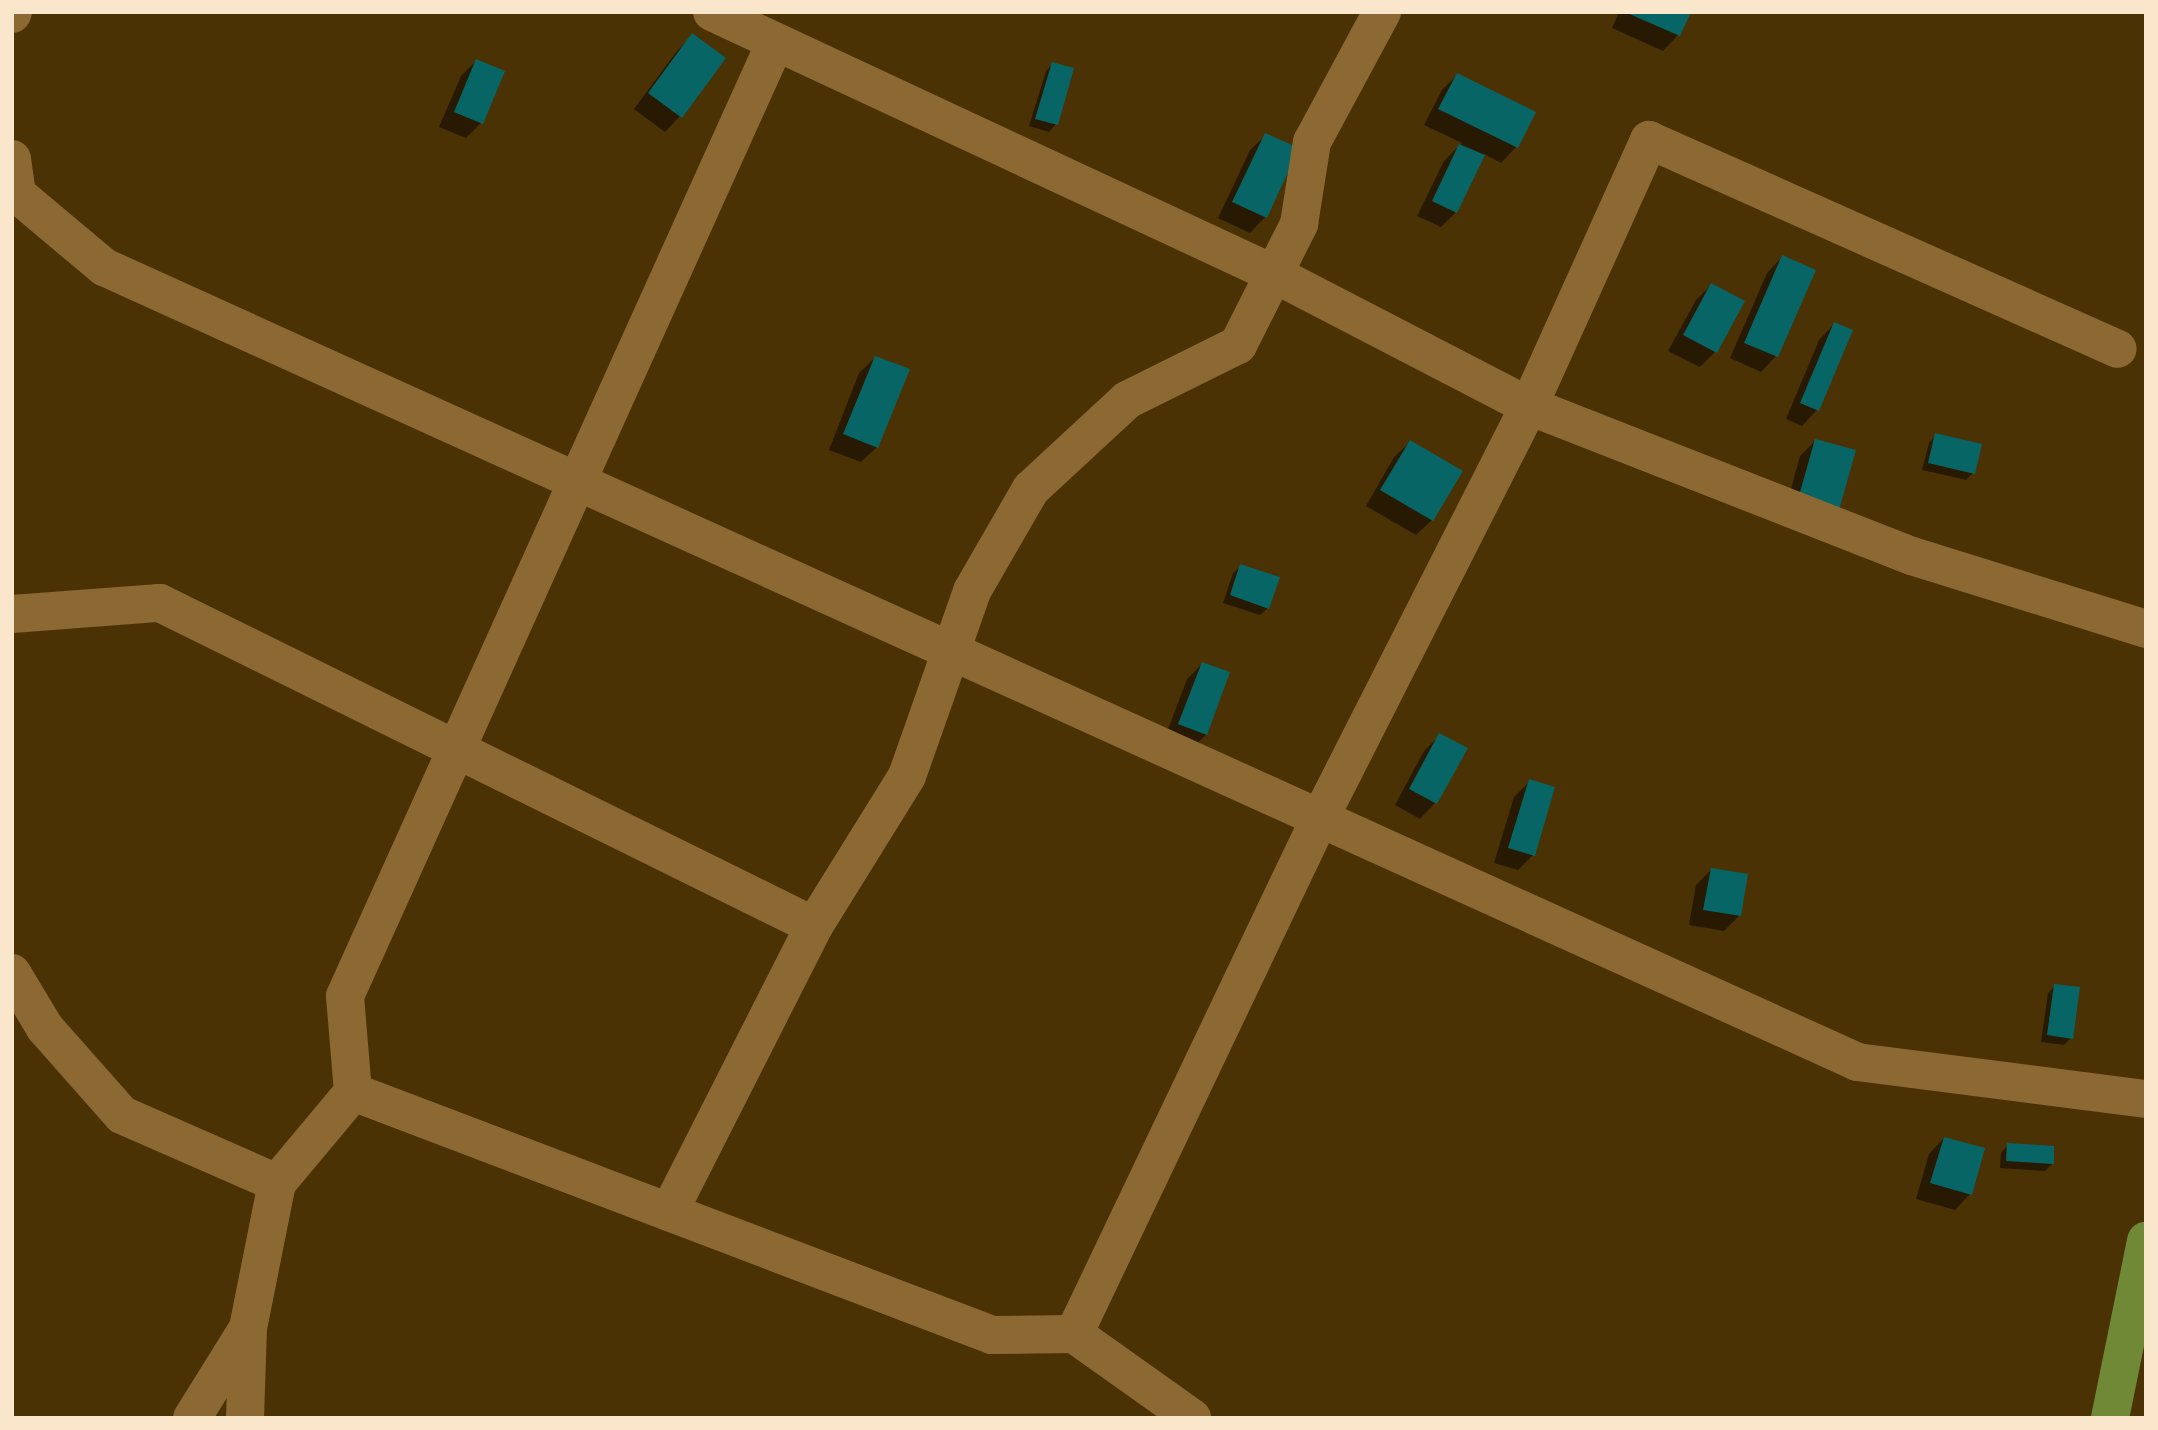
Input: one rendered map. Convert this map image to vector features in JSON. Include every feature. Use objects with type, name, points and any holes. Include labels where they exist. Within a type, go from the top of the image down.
[{"type":"main road","points":[[2110,1418],[2146,1241]]},
{"type":"street","points":[[712,12],[1273,274],[1529,406],[1912,556],[2146,629]]},
{"type":"street","points":[[669,1212],[814,926],[907,776],[972,591],[1031,489],[1126,400],[1238,345],[1298,224],[1312,142],[1382,12]]},
{"type":"street","points":[[245,1418],[248,1328],[277,1183],[353,1092],[345,996],[775,43]]},
{"type":"street","points":[[1074,1334],[1319,820],[1529,406],[1649,140],[2118,349]]},
{"type":"street","points":[[14,183],[104,267],[578,480],[950,654],[1857,1062],[2146,1098]]},
{"type":"street","points":[[12,614],[160,603],[814,926]]},
{"type":"street","points":[[12,973],[45,1028],[122,1115],[277,1183]]},
{"type":"street","points":[[353,1092],[992,1335],[1074,1334],[1192,1418]]},
{"type":"street","points":[[192,1418],[248,1328]]},
{"type":"building","points":[[1625,12],[1691,12],[1680,36]]},
{"type":"building","points":[[692,33],[726,58],[682,118],[648,93]]},
{"type":"building","points":[[476,59],[505,71],[483,124],[454,112]]},
{"type":"building","points":[[1052,62],[1074,68],[1058,125],[1035,119]]},
{"type":"building","points":[[1457,73],[1536,112],[1518,148],[1438,109]]},
{"type":"building","points":[[1265,133],[1299,148],[1267,218],[1232,202]]},
{"type":"building","points":[[1459,144],[1485,155],[1457,213],[1432,201]]},
{"type":"building","points":[[1782,255],[1816,270],[1778,357],[1744,343]]},
{"type":"building","points":[[1711,283],[1745,301],[1717,353],[1683,335]]},
{"type":"building","points":[[1834,322],[1853,330],[1819,411],[1800,403]]},
{"type":"building","points":[[875,356],[910,369],[878,448],[843,434]]},
{"type":"building","points":[[1935,433],[1982,444],[1975,474],[1928,463]]},
{"type":"building","points":[[1815,439],[1856,450],[1839,510],[1798,499]]},
{"type":"building","points":[[1410,440],[1463,471],[1433,521],[1380,490]]},
{"type":"building","points":[[1240,564],[1280,577],[1269,609],[1230,595]]},
{"type":"building","points":[[1202,662],[1230,672],[1207,735],[1178,724]]},
{"type":"building","points":[[1439,733],[1468,748],[1437,804],[1409,789]]},
{"type":"building","points":[[1529,779],[1555,787],[1535,856],[1508,848]]},
{"type":"building","points":[[1711,868],[1748,874],[1741,916],[1703,910]]},
{"type":"building","points":[[2054,984],[2080,987],[2073,1039],[2047,1035]]},
{"type":"building","points":[[1944,1137],[1985,1148],[1972,1195],[1930,1183]]},
{"type":"building","points":[[2007,1143],[2054,1146],[2054,1164],[2006,1161]]}]
